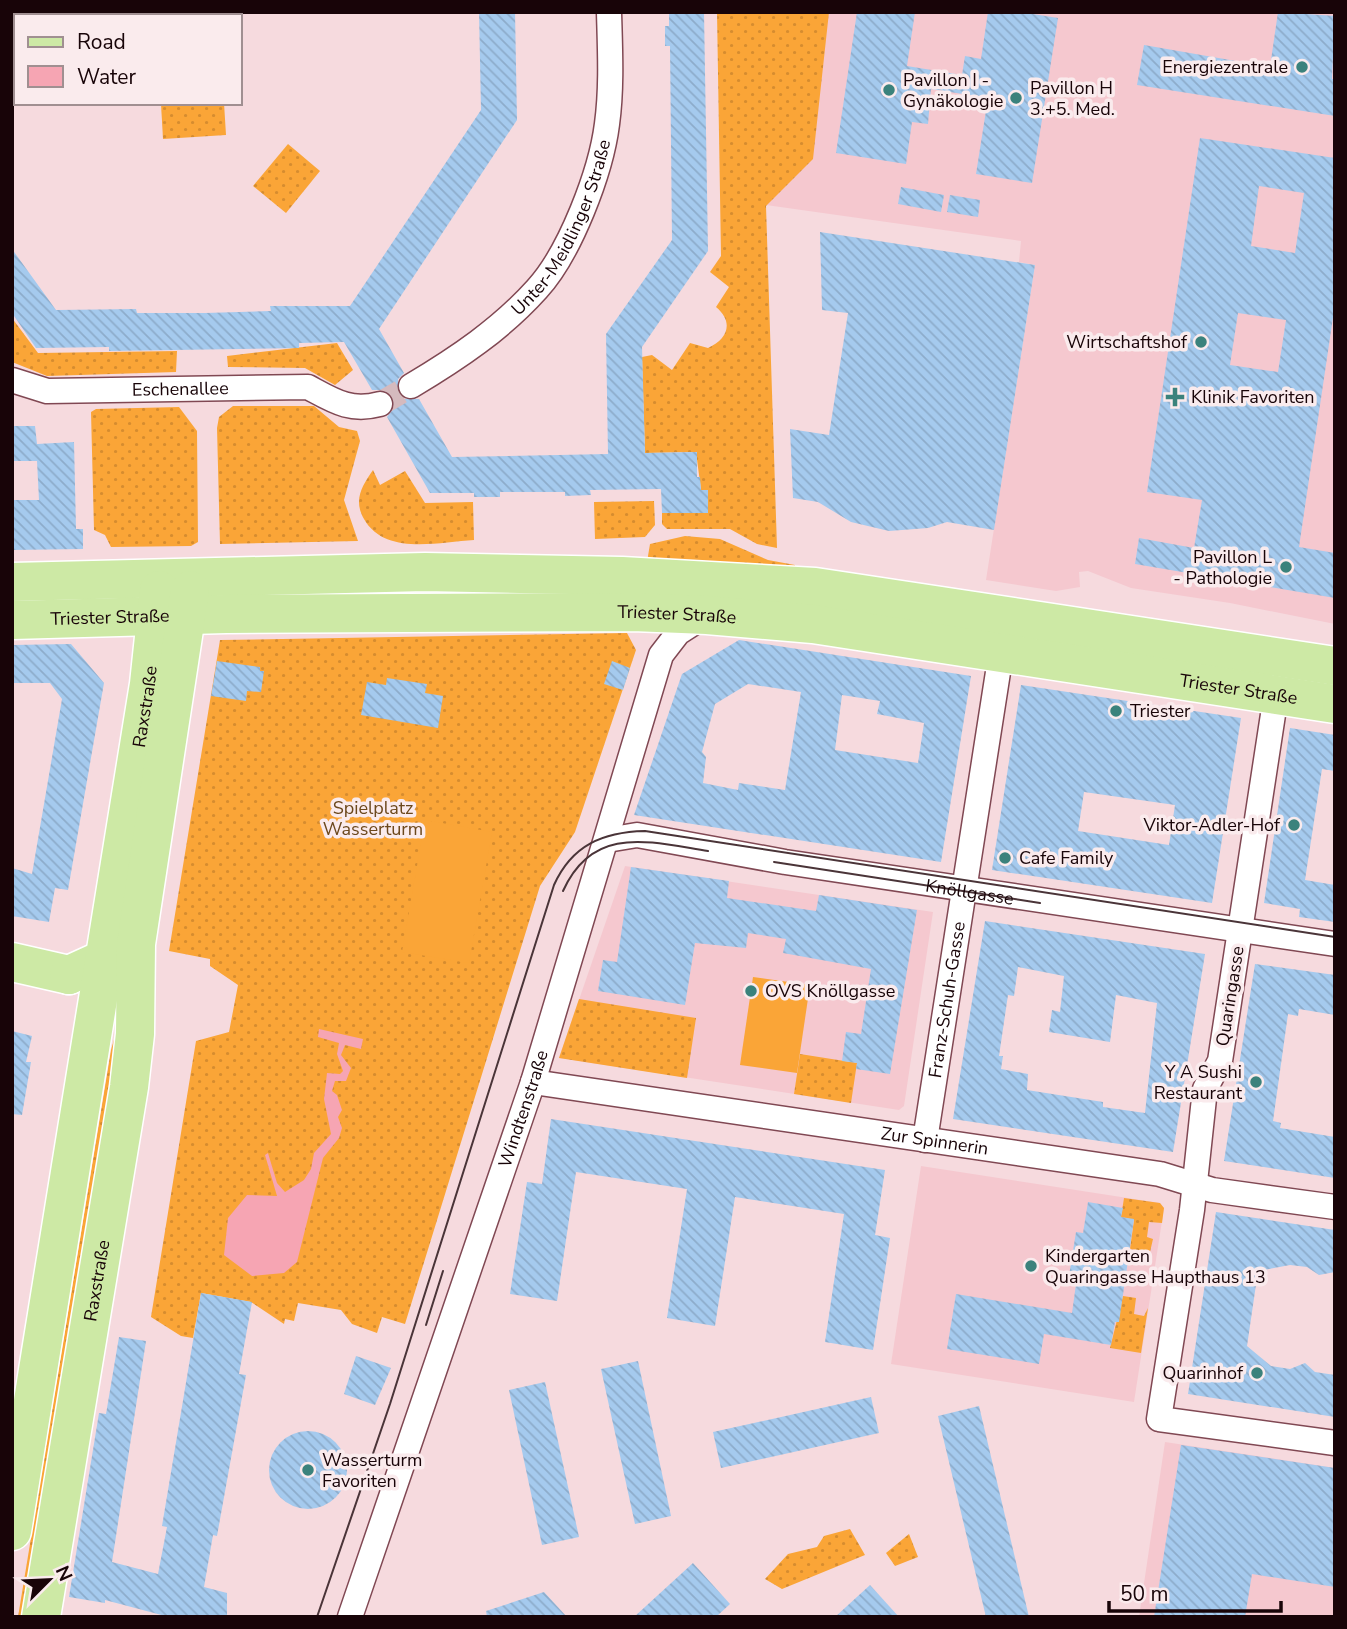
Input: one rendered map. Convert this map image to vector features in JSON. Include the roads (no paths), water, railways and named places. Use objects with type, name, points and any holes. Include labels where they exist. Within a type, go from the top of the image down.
[{"type":"main road","name":"Triester Straße","points":[[12,620],[174,596],[438,572],[622,576],[816,587],[1335,666]]},
{"type":"main road","name":"Triester Straße","points":[[12,582],[174,596],[707,615],[813,624],[1335,704]]},
{"type":"main road","name":"Raxstraße","points":[[12,1531],[96,1025],[121,952],[174,596]]},
{"type":"main road","name":"Raxstraße","points":[[41,1617],[129,1087],[135,1034],[121,952]]},
{"type":"main road","points":[[12,962],[69,975],[121,952]]},
{"type":"main road","points":[[69,975],[96,1025]]},
{"type":"street","name":"Unter-Meidlinger Straße","points":[[411,386],[456,359],[499,327],[539,288],[558,260],[585,206],[607,125],[609,12]]},
{"type":"street","name":"Eschenallee","points":[[12,380],[47,391],[308,387],[346,407],[363,408],[380,404]]},
{"type":"street","name":"Windtenstraße","points":[[350,1617],[533,1082],[661,655],[678,633],[707,615]]},
{"type":"street","name":"Franz-Schuh-Gasse","points":[[925,1140],[1001,653]]},
{"type":"street","name":"Quaringasse","points":[[1276,695],[1220,1060],[1205,1088],[1194,1185],[1159,1419],[1335,1443]]},
{"type":"street","name":"Knöllgasse","points":[[607,840],[637,835],[965,889],[1335,944]]},
{"type":"street","name":"Zur Spinnerin","points":[[533,1082],[1160,1174],[1213,1191],[1335,1207]]},
{"type":"water","points":[[319,1029],[363,1039],[361,1049],[345,1045],[341,1055],[351,1068],[346,1081],[335,1081],[332,1091],[337,1095],[342,1110],[338,1117],[342,1128],[339,1138],[323,1158],[297,1262],[284,1273],[252,1276],[224,1255],[228,1218],[247,1195],[277,1196],[265,1155],[268,1153],[277,1183],[285,1192],[304,1180],[311,1169],[314,1153],[331,1134],[324,1099],[327,1073],[340,1074],[343,1071],[337,1054],[339,1043],[318,1037]]},
{"type":"tunnel","points":[[380,404],[411,386]]},
{"type":"tram line","points":[[317,1617],[390,1404],[554,885],[570,860],[590,843],[616,834],[645,831],[1335,937]]},
{"type":"tram line","points":[[563,891],[575,870],[590,855],[625,842],[665,844],[708,851]]},
{"type":"tram line","points":[[774,862],[1040,903]]},
{"type":"tram line","points":[[426,1325],[443,1271]]},
{"type":"place","name":"Energiezentrale","points":[[1302,67]]},
{"type":"place","name":"Pavillon I - Gynäkologie","points":[[889,90]]},
{"type":"place","name":"Pavillon H 3.+5. Med.","points":[[1016,98]]},
{"type":"place","name":"Wirtschaftshof","points":[[1201,342]]},
{"type":"place","name":"Klinik Favoriten","points":[[1175,397]]},
{"type":"place","name":"Pavillon L - Pathologie","points":[[1286,567]]},
{"type":"place","name":"Triester","points":[[1116,711]]},
{"type":"place","name":"Viktor-Adler-Hof","points":[[1294,825]]},
{"type":"place","name":"Cafe Family","points":[[1005,858]]},
{"type":"place","name":"OVS Knöllgasse","points":[[751,991]]},
{"type":"place","name":"Y A Sushi Restaurant","points":[[1256,1082]]},
{"type":"place","name":"Kindergarten Quaringasse Haupthaus 13","points":[[1031,1266]]},
{"type":"place","name":"Quarinhof","points":[[1257,1373]]},
{"type":"place","name":"Wasserturm Favoriten","points":[[308,1470]]},
{"type":"park label","name":"Spielplatz Wasserturm","points":[[373,818]]}]
